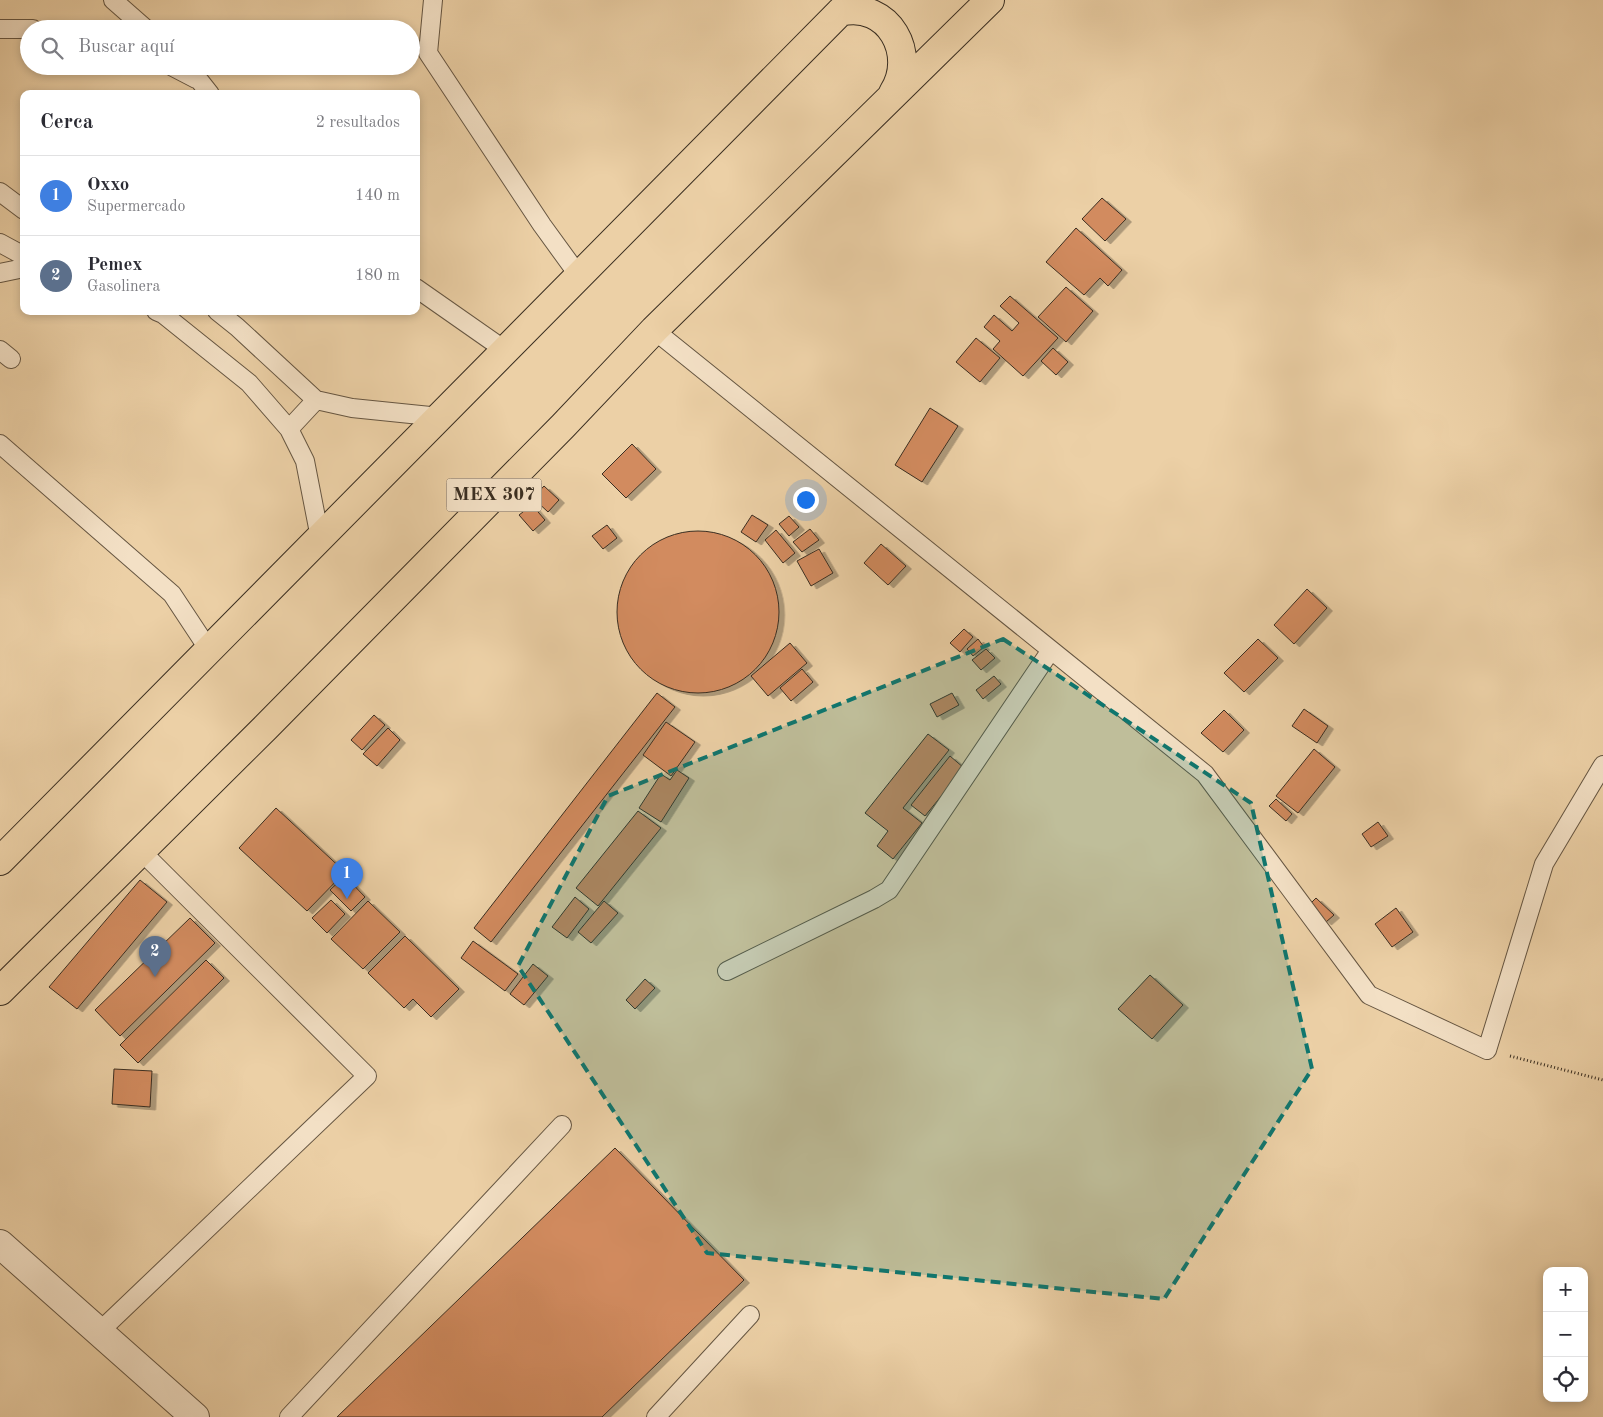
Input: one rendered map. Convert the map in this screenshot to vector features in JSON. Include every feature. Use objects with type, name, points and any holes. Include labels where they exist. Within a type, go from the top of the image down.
[{"type":"highway","name":"MEX 307","points":[[0,990],[266,727],[654,330],[990,0]]},
{"type":"highway","points":[[0,861],[846,6],[851,9],[864,10],[875,14],[894,31],[900,44],[903,58],[902,73],[897,87],[889,99]]},
{"type":"street","points":[[0,1244],[194,1417]]},
{"type":"lane","points":[[113,0],[136,20]]},
{"type":"lane","points":[[433,0],[428,53],[542,225],[579,276]]},
{"type":"lane","points":[[0,28],[20,29]]},
{"type":"lane","points":[[185,75],[205,88]]},
{"type":"lane","points":[[195,75],[205,88]]},
{"type":"lane","points":[[0,192],[20,207]]},
{"type":"lane","points":[[0,243],[20,254]]},
{"type":"lane","points":[[0,273],[20,269]]},
{"type":"lane","points":[[420,291],[506,350]]},
{"type":"lane","points":[[164,315],[250,383],[289,429],[305,461],[320,538]]},
{"type":"lane","points":[[222,315],[237,326],[316,400],[352,408],[440,417]]},
{"type":"lane","points":[[654,330],[1205,774],[1369,994],[1487,1050],[1544,864],[1603,765]]},
{"type":"lane","points":[[289,429],[316,400]]},
{"type":"lane","points":[[0,444],[172,594],[209,650]]},
{"type":"lane","points":[[726,971],[889,890],[1051,650]]},
{"type":"lane","points":[[99,1332],[367,1076],[141,851]]},
{"type":"lane","points":[[290,1417],[562,1125]]},
{"type":"lane","points":[[656,1417],[750,1315]]},
{"type":"path","points":[[1487,1050],[1603,1080]]},
{"type":"highlighted area","points":[[1003,639],[1251,803],[1312,1069],[1164,1299],[707,1253],[518,966],[608,796]]},
{"type":"building","points":[[1102,198],[1126,219],[1105,241],[1082,219]]},
{"type":"building","points":[[1076,228],[1122,270],[1108,286],[1100,278],[1084,295],[1046,262]]},
{"type":"building","points":[[1066,287],[1093,311],[1066,342],[1038,317]]},
{"type":"building","points":[[1010,296],[1058,338],[1023,376],[993,349],[1000,341],[984,327],[994,315],[1012,331],[1019,323],[1000,306]]},
{"type":"building","points":[[976,338],[1000,358],[980,382],[956,362]]},
{"type":"building","points":[[1053,348],[1068,362],[1056,375],[1041,361]]},
{"type":"building","points":[[930,408],[958,426],[922,482],[895,465]]},
{"type":"building","points":[[632,444],[656,469],[626,498],[602,474]]},
{"type":"building","points":[[544,486],[559,500],[548,512],[533,498]]},
{"type":"building","points":[[532,505],[545,520],[533,531],[519,515]]},
{"type":"building","points":[[752,515],[768,525],[756,542],[741,532]]},
{"type":"building","points":[[789,516],[799,527],[789,536],[779,524]]},
{"type":"building","points":[[607,525],[617,538],[603,549],[592,536]]},
{"type":"building","points":[[810,529],[819,540],[802,552],[793,542]]},
{"type":"building","points":[[776,530],[795,553],[783,563],[765,540]]},
{"type":"building","points":[[698,531],[729,537],[755,555],[773,581],[779,612],[773,643],[755,669],[729,687],[698,693],[667,687],[641,669],[623,643],[617,612],[623,581],[641,555],[667,537]]},
{"type":"building","points":[[881,544],[906,566],[888,585],[864,563]]},
{"type":"building","points":[[819,549],[833,573],[811,586],[797,561]]},
{"type":"building","points":[[1307,589],[1327,608],[1294,644],[1274,625]]},
{"type":"building","points":[[964,629],[973,637],[960,652],[950,643]]},
{"type":"building","points":[[978,639],[984,647],[973,656],[967,649]]},
{"type":"building","points":[[1258,639],[1278,658],[1244,692],[1224,673]]},
{"type":"building","points":[[790,643],[807,663],[768,696],[751,676]]},
{"type":"building","points":[[986,649],[995,658],[981,670],[972,660]]},
{"type":"building","points":[[802,669],[813,682],[791,701],[780,688]]},
{"type":"building","points":[[994,676],[1001,684],[983,699],[976,690]]},
{"type":"building","points":[[657,693],[675,707],[491,942],[474,928]]},
{"type":"building","points":[[952,693],[959,705],[937,717],[930,704]]},
{"type":"building","points":[[1304,709],[1328,726],[1317,743],[1292,726]]},
{"type":"building","points":[[1224,710],[1244,730],[1223,752],[1201,733]]},
{"type":"building","points":[[374,715],[385,725],[362,750],[351,740]]},
{"type":"building","points":[[666,722],[695,742],[671,776],[643,755]]},
{"type":"building","points":[[388,728],[400,740],[377,766],[363,754]]},
{"type":"building","points":[[928,734],[949,750],[903,808],[922,823],[893,859],[877,846],[888,831],[865,813]]},
{"type":"building","points":[[1314,749],[1335,767],[1298,813],[1276,796]]},
{"type":"building","points":[[950,756],[964,768],[925,816],[911,805]]},
{"type":"building","points":[[677,770],[689,778],[661,822],[639,808],[661,774],[670,780]]},
{"type":"building","points":[[1276,799],[1292,814],[1286,821],[1269,806]]},
{"type":"building","points":[[276,808],[345,872],[307,911],[239,848]]},
{"type":"building","points":[[638,811],[661,828],[598,906],[576,888]]},
{"type":"building","points":[[1378,822],[1388,836],[1371,847],[1362,834]]},
{"type":"building","points":[[345,876],[365,897],[351,911],[330,890]]},
{"type":"building","points":[[140,880],[167,902],[77,1009],[49,987]]},
{"type":"building","points":[[575,897],[589,909],[567,938],[552,927]]},
{"type":"building","points":[[1316,898],[1334,915],[1326,922],[1308,906]]},
{"type":"building","points":[[331,900],[345,914],[327,933],[312,918]]},
{"type":"building","points":[[368,901],[400,932],[363,969],[331,939]]},
{"type":"building","points":[[604,901],[618,913],[591,943],[578,932]]},
{"type":"building","points":[[1396,908],[1413,932],[1392,947],[1375,924]]},
{"type":"building","points":[[190,918],[215,943],[120,1036],[95,1010]]},
{"type":"building","points":[[405,936],[459,989],[431,1017],[413,999],[404,1008],[368,973]]},
{"type":"building","points":[[473,941],[518,974],[505,991],[461,958]]},
{"type":"building","points":[[206,960],[224,978],[138,1063],[120,1045]]},
{"type":"building","points":[[533,964],[548,976],[524,1005],[510,994]]},
{"type":"building","points":[[1150,975],[1183,1005],[1152,1039],[1118,1009]]},
{"type":"building","points":[[645,979],[655,988],[635,1009],[626,1000]]},
{"type":"building","points":[[114,1069],[152,1071],[150,1107],[112,1104]]},
{"type":"building","points":[[615,1148],[744,1280],[602,1417],[337,1417]]},
{"type":"place","name":"Oxxo","points":[[347,899]]},
{"type":"place","name":"Pemex","points":[[155,977]]}]
